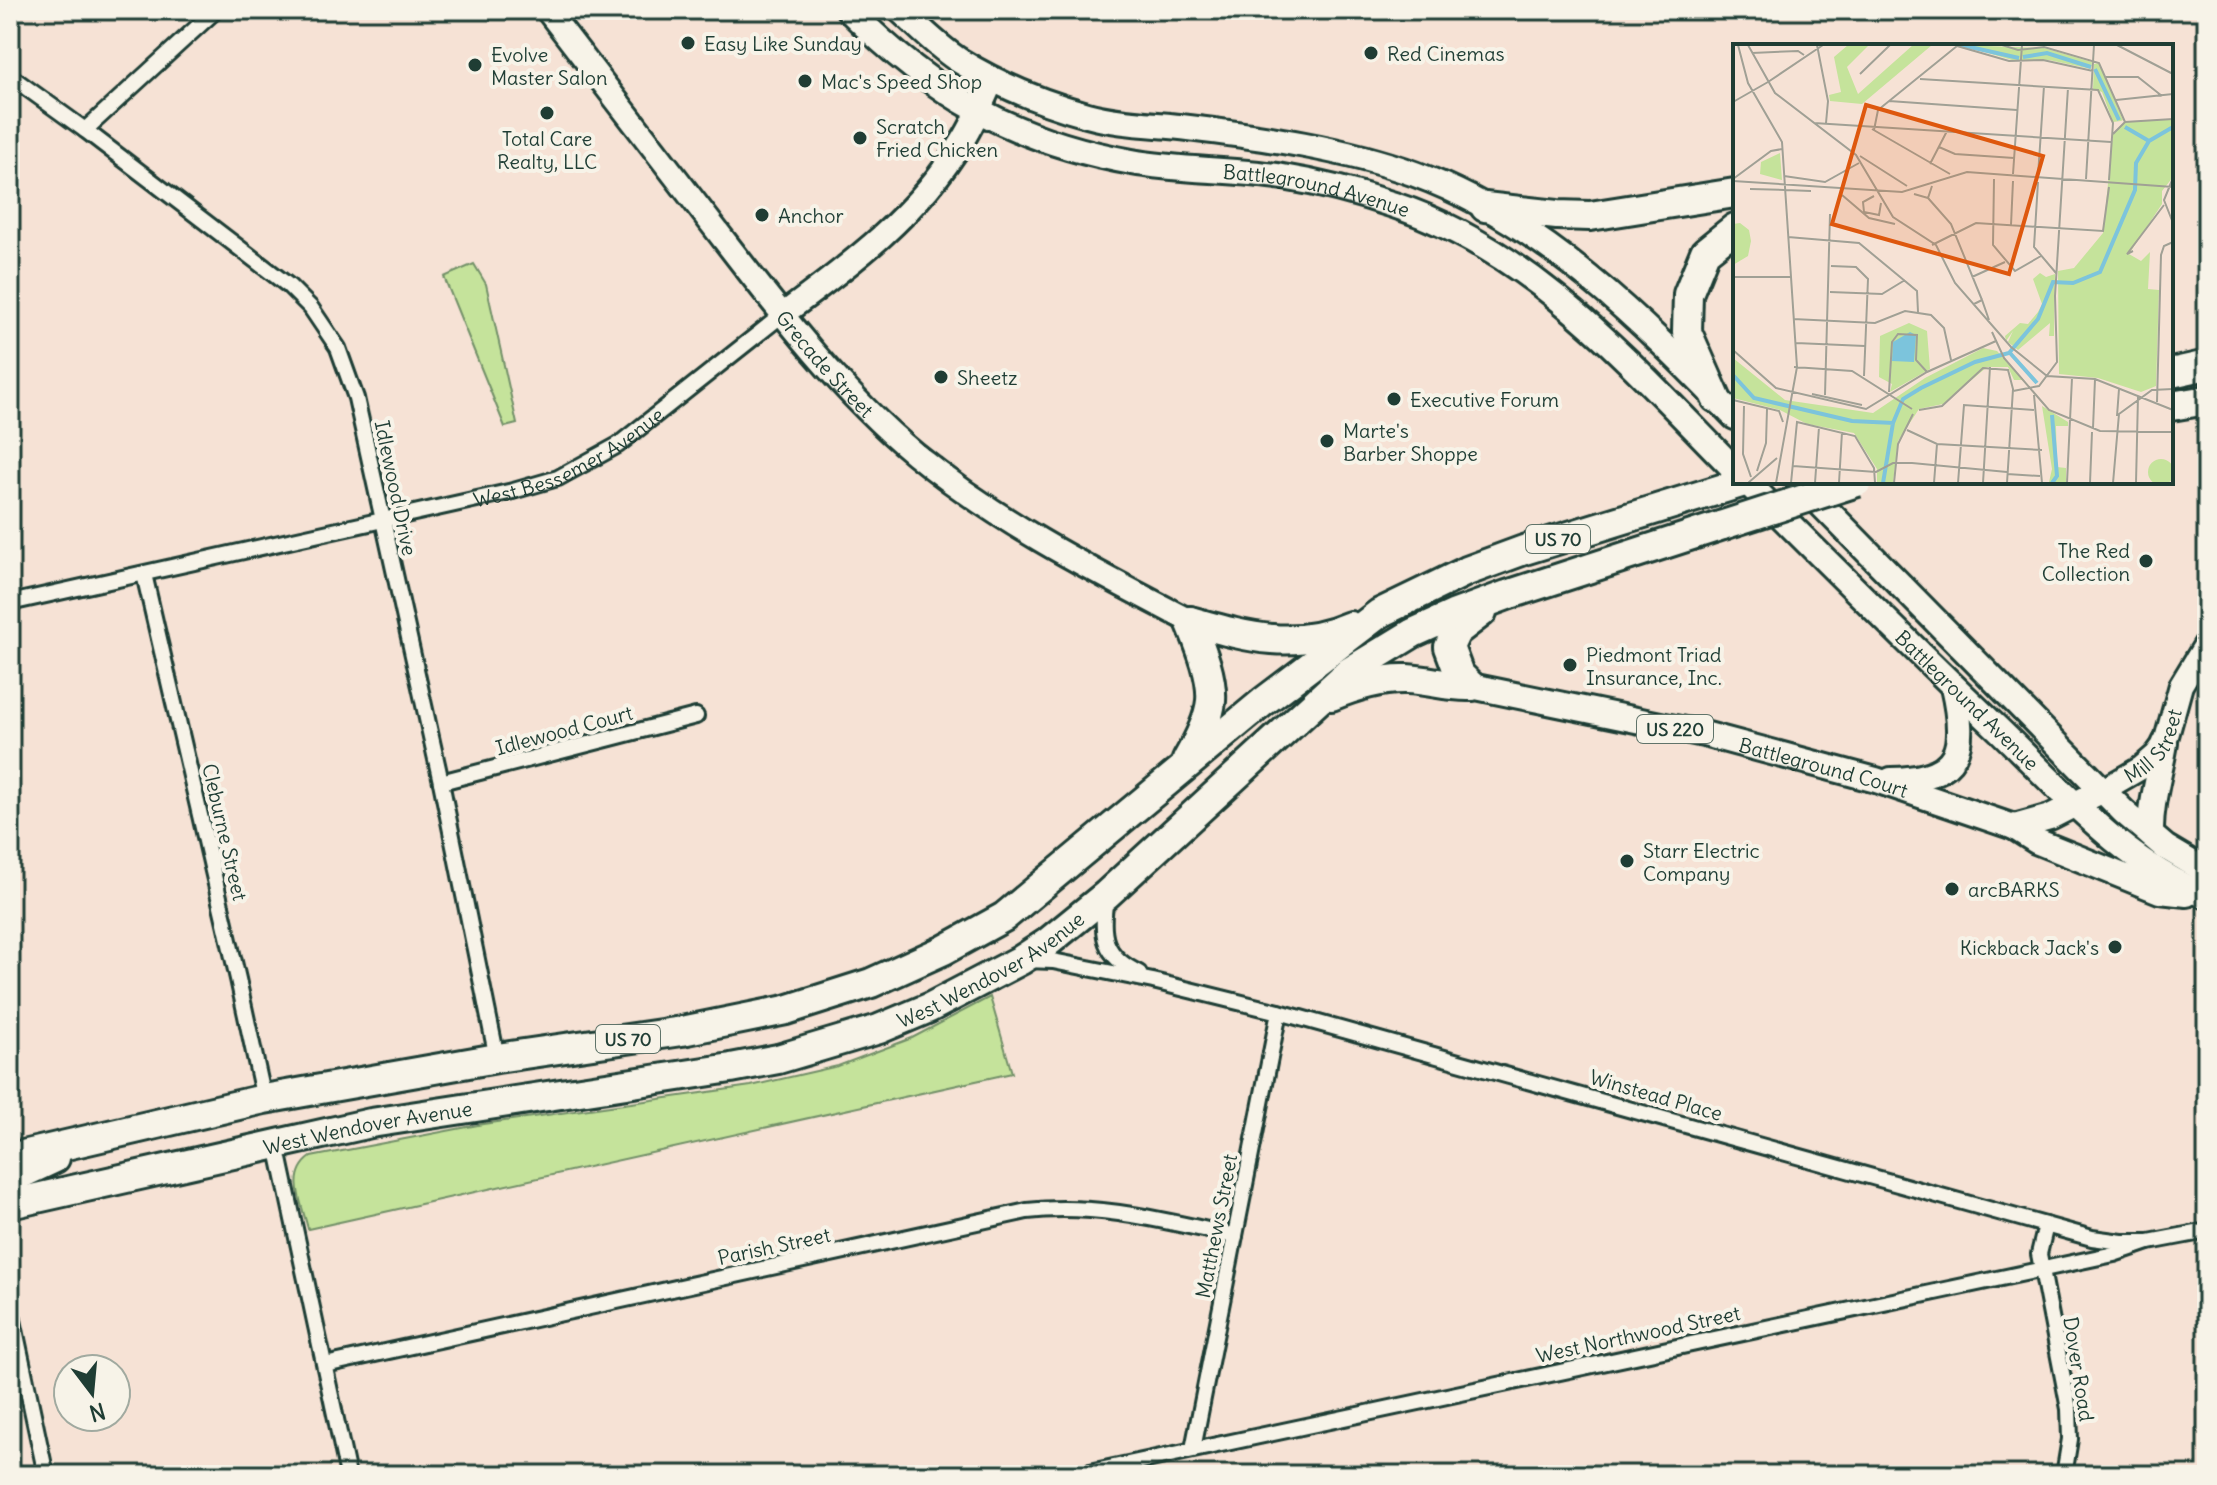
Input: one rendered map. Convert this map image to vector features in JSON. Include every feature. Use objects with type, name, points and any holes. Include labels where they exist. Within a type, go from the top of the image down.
[{"type":"highway","points":[[1485,207],[1590,216],[1733,193]]},
{"type":"highway","points":[[1726,407],[1687,332],[1688,294],[1705,252],[1733,230]]},
{"type":"highway","points":[[2173,365],[2207,365]]},
{"type":"highway","points":[[2173,373],[2207,365]]},
{"type":"highway","points":[[2173,406],[2207,400]]},
{"type":"highway","name":"West Wendover Avenue","points":[[10,1158],[264,1099],[497,1058],[682,1031],[786,1010],[871,983],[944,950],[1004,917],[1263,702],[1380,613],[1467,571],[1524,550],[1739,484]]},
{"type":"highway","name":"West Wendover Avenue","points":[[10,1204],[371,1123],[778,1059],[879,1029],[929,1008],[1047,943],[1106,895],[1349,672],[1413,633],[1507,595],[1851,484]]},
{"type":"highway","points":[[1471,686],[1459,674],[1451,658],[1451,640],[1465,624],[1507,595]]},
{"type":"highway","points":[[1190,621],[1248,637],[1294,641],[1324,637],[1380,613]]},
{"type":"highway","points":[[1182,770],[1200,738],[1211,701],[1203,653],[1190,621]]},
{"type":"highway","name":"US 220","points":[[1312,704],[1357,686],[1380,681],[1403,679],[1449,687],[1471,686]]},
{"type":"highway","points":[[10,1179],[87,1140]]},
{"type":"main road","name":"Battleground Avenue","points":[[849,10],[881,42],[947,94],[1028,136],[1134,162],[1283,177],[1338,189],[1397,206],[1463,235],[1529,275],[1593,327],[1733,468]]},
{"type":"main road","name":"Battleground Avenue","points":[[900,10],[957,60],[1041,100],[1091,116],[1241,134],[1352,155],[1416,174],[1485,207],[1551,248],[1600,286],[1726,407]]},
{"type":"main road","name":"Battleground Avenue","points":[[1748,484],[2103,831],[2142,862],[2206,896]]},
{"type":"main road","name":"Battleground Avenue","points":[[1801,484],[2103,790],[2165,847],[2207,872]]},
{"type":"main road","name":"Battleground Court","points":[[1471,686],[1704,734],[1876,780],[2014,827]]},
{"type":"main road","points":[[1876,780],[1925,777],[1951,761],[1958,750],[1961,736],[1953,686]]},
{"type":"main road","points":[[2151,835],[2152,800],[2165,743]]},
{"type":"main road","points":[[2014,827],[2050,817],[2103,790]]},
{"type":"main road","name":"US 220","points":[[2014,827],[2036,841],[2160,891],[2206,896]]},
{"type":"street","points":[[85,130],[216,10]]},
{"type":"street","name":"Grecade Street","points":[[547,10],[782,315],[845,386],[914,452],[1000,518],[1190,621]]},
{"type":"street","name":"Idlewood Drive","points":[[10,76],[268,268],[311,308],[338,348],[347,369],[441,782],[497,1058]]},
{"type":"street","name":"West Bessemer Avenue","points":[[10,603],[513,491],[558,478],[588,464],[663,410],[856,259],[910,209],[938,177],[963,141],[993,79]]},
{"type":"street","name":"Cleburne Street","points":[[144,574],[264,1099]]},
{"type":"street","name":"Mill Street","points":[[2103,790],[2141,768],[2165,743],[2181,685],[2201,647],[2207,642]]},
{"type":"street","name":"Idlewood Court","points":[[441,782],[696,716]]},
{"type":"street","name":"Winstead Place","points":[[1106,895],[1103,928],[1110,951],[1125,967],[1153,981]]},
{"type":"street","name":"Winstead Place","points":[[1021,960],[1053,961],[1153,981],[1279,1012],[2092,1238],[2149,1242]]},
{"type":"street","name":"Matthews Street","points":[[1193,1449],[1279,1012]]},
{"type":"street","points":[[277,1145],[348,1475]]},
{"type":"street","name":"Parish Street","points":[[325,1365],[1027,1211],[1055,1208],[1115,1210],[1235,1236]]},
{"type":"street","name":"Dover Road","points":[[2046,1225],[2039,1254],[2069,1409],[2070,1439],[2065,1469],[2060,1475]]},
{"type":"street","name":"West Northwood Street","points":[[1076,1475],[2114,1254],[2149,1242],[2207,1231]]},
{"type":"street","points":[[10,1306],[46,1475]]},
{"type":"green space","points":[[474,264],[486,284],[517,424],[505,427],[444,277]]},
{"type":"green space","points":[[990,997],[1012,1073],[308,1229],[297,1181],[303,1164],[311,1157],[483,1124],[751,1086],[838,1066],[912,1038]]},
{"type":"place","name":"Easy Like Sunday","points":[[688,43]]},
{"type":"place","name":"Red Cinemas","points":[[1371,53]]},
{"type":"place","name":"Evolve Master Salon","points":[[475,65]]},
{"type":"place","name":"Mac's Speed Shop","points":[[805,81]]},
{"type":"place","name":"Total Care Realty, LLC","points":[[547,113]]},
{"type":"place","name":"Scratch Fried Chicken","points":[[860,138]]},
{"type":"place","name":"Anchor","points":[[762,215]]},
{"type":"place","name":"Sheetz","points":[[941,377]]},
{"type":"place","name":"Executive Forum","points":[[1394,399]]},
{"type":"place","name":"Marte's Barber Shoppe","points":[[1327,441]]},
{"type":"place","name":"The Red Collection","points":[[2146,561]]},
{"type":"place","name":"Piedmont Triad Insurance, Inc.","points":[[1570,665]]},
{"type":"place","name":"Starr Electric Company","points":[[1627,861]]},
{"type":"place","name":"arcBARKS","points":[[1952,889]]},
{"type":"place","name":"Kickback Jack's","points":[[2115,947]]}]
